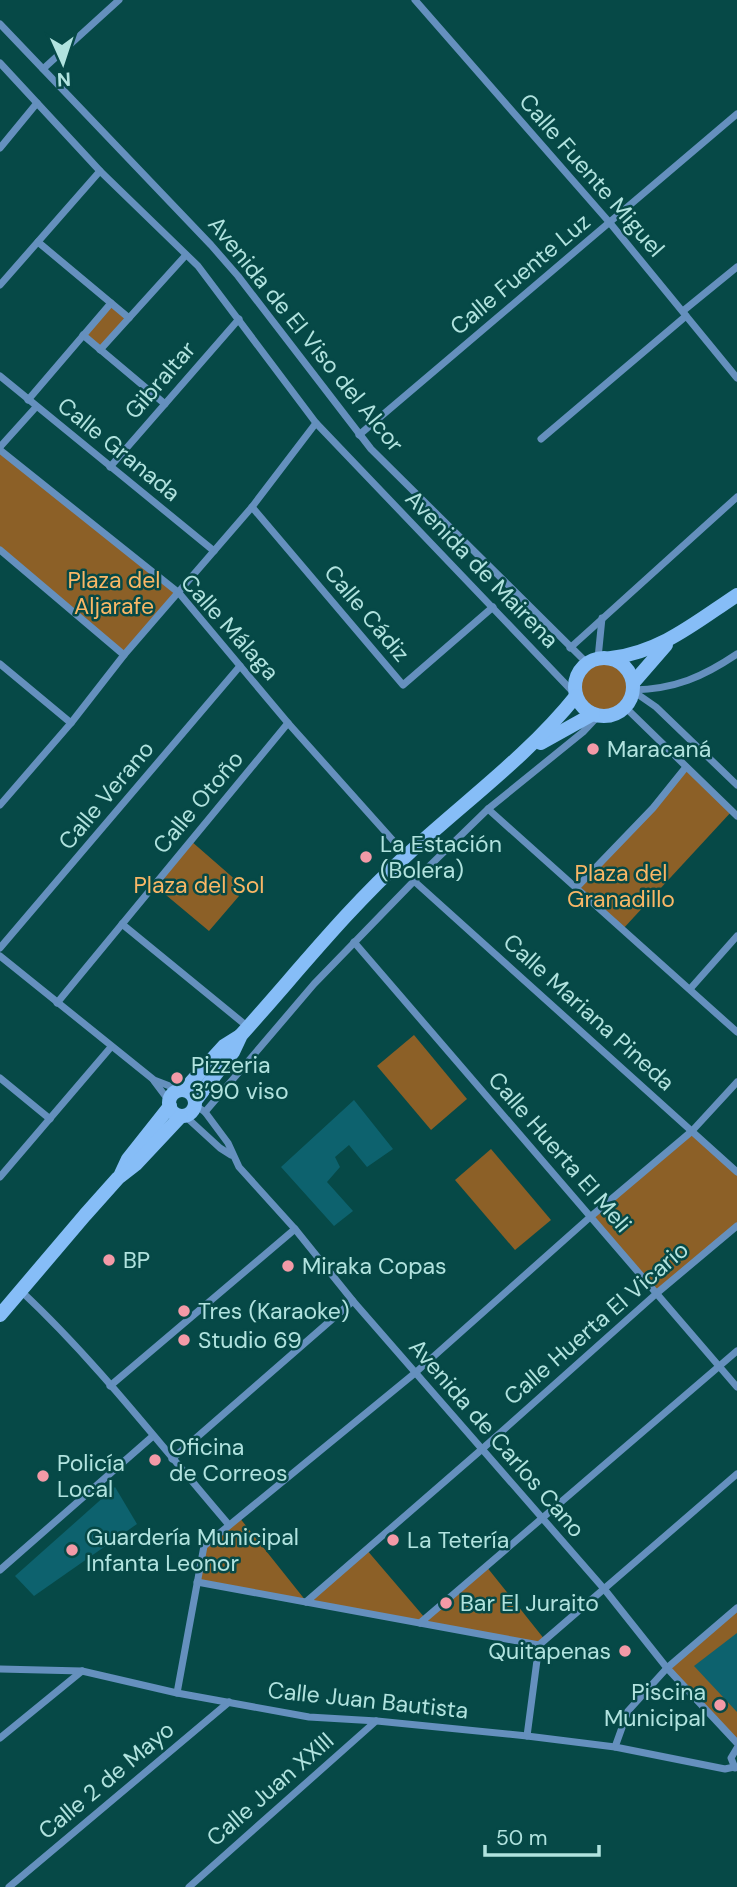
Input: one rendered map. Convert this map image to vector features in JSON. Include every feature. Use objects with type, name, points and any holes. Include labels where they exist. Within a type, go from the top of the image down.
[{"type":"street","points":[[43,69],[119,0]]},
{"type":"street","name":"Calle Fuente Miguel","points":[[415,0],[610,223],[737,377]]},
{"type":"street","name":"Avenida de El Viso del Alcor","points":[[0,24],[179,210],[238,276],[359,435],[570,648],[599,659]]},
{"type":"street","name":"Avenida de Mairena","points":[[0,62],[100,171],[186,255],[239,319],[316,423],[575,695]]},
{"type":"street","points":[[0,148],[37,103]]},
{"type":"street","name":"Calle Fuente Luz","points":[[359,435],[737,114]]},
{"type":"street","points":[[0,285],[100,171]]},
{"type":"street","points":[[38,242],[129,318]]},
{"type":"street","points":[[100,350],[186,255]]},
{"type":"street","points":[[541,439],[737,267]]},
{"type":"street","points":[[0,272],[7,278]]},
{"type":"street","points":[[28,400],[110,303]]},
{"type":"street","name":"Gibraltar","points":[[110,467],[239,319]]},
{"type":"street","points":[[83,335],[165,404]]},
{"type":"street","name":"Calle Granada","points":[[0,376],[214,551]]},
{"type":"street","points":[[0,448],[36,407]]},
{"type":"street","points":[[0,805],[71,723],[124,654],[252,507],[316,423]]},
{"type":"street","name":"Calle Málaga","points":[[0,448],[179,593],[288,723],[406,855]]},
{"type":"street","points":[[570,648],[737,497]]},
{"type":"street","name":"Calle Cádiz","points":[[252,507],[403,685],[493,607]]},
{"type":"street","points":[[0,550],[124,654]]},
{"type":"street","points":[[0,1315],[118,1178],[136,1164],[186,1108],[233,1052],[245,1031],[338,923],[406,855],[559,717],[575,695],[576,676],[599,659],[633,656],[672,639],[737,595]]},
{"type":"street","points":[[599,659],[602,618]]},
{"type":"street","points":[[521,754],[595,715],[611,715],[625,707],[633,688],[672,639]]},
{"type":"street","points":[[633,688],[661,687],[700,678],[737,654]]},
{"type":"street","points":[[599,659],[626,667],[633,688],[737,785]]},
{"type":"street","points":[[0,664],[71,723]]},
{"type":"street","name":"Calle Verano","points":[[0,948],[240,666]]},
{"type":"street","points":[[575,695],[582,707],[595,715]]},
{"type":"street","points":[[625,707],[737,816]]},
{"type":"street","points":[[186,1108],[488,809],[583,732],[595,715]]},
{"type":"street","name":"Calle Otoño","points":[[57,1003],[288,723]]},
{"type":"street","points":[[576,888],[653,808],[686,767]]},
{"type":"street","points":[[488,809],[737,1031]]},
{"type":"street","name":"Calle Mariana Pineda","points":[[414,881],[737,1172]]},
{"type":"street","points":[[122,924],[245,1031]]},
{"type":"street","points":[[690,989],[737,936]]},
{"type":"street","name":"Calle Huerta El Meli","points":[[354,942],[737,1387]]},
{"type":"street","points":[[0,956],[186,1108]]},
{"type":"street","points":[[182,1090],[224,1046],[245,1031]]},
{"type":"street","points":[[1,1175],[111,1047]]},
{"type":"street","points":[[0,1078],[50,1119]]},
{"type":"street","points":[[154,1080],[191,1093],[186,1108]]},
{"type":"street","points":[[177,1693],[204,1546],[415,1373],[589,1218],[692,1131],[737,1082]]},
{"type":"street","name":"Avenida de Carlos Cano","points":[[186,1108],[220,1148],[232,1155]]},
{"type":"street","name":"Avenida de Carlos Cano","points":[[186,1108],[228,1143],[239,1167],[604,1590],[667,1668],[737,1746]]},
{"type":"street","name":"Calle Huerta El Vicario","points":[[306,1602],[657,1293],[737,1226]]},
{"type":"street","points":[[110,1386],[295,1230]]},
{"type":"street","points":[[21,1291],[42,1310],[110,1386],[229,1525]]},
{"type":"street","points":[[172,1459],[353,1301]]},
{"type":"street","points":[[419,1623],[737,1351]]},
{"type":"street","points":[[0,1570],[153,1436]]},
{"type":"street","points":[[527,1736],[539,1645],[737,1475]]},
{"type":"street","points":[[197,1582],[539,1645]]},
{"type":"street","points":[[615,1747],[628,1711],[667,1668],[737,1608]]},
{"type":"street","name":"Calle Juan Bautista","points":[[0,1670],[82,1671],[177,1693],[309,1717],[527,1736],[615,1747],[735,1769]]},
{"type":"street","points":[[0,1738],[82,1671]]},
{"type":"street","name":"Calle 2 de Mayo","points":[[9,1887],[229,1702]]},
{"type":"street","name":"Calle Juan XXIII","points":[[189,1887],[377,1721]]},
{"type":"street","points":[[735,1769],[731,1755],[737,1746]]},
{"type":"green space","points":[[111,303],[129,318],[100,350],[83,335]]},
{"type":"green space","name":"Plaza del Aljarafe","points":[[0,450],[179,593],[124,655],[0,550]]},
{"type":"green space","points":[[604,663],[613,664],[621,670],[627,678],[627,696],[621,704],[613,710],[604,711],[595,710],[587,704],[581,696],[580,687],[581,678],[587,670],[595,664]]},
{"type":"green space","name":"Plaza del Granadillo","points":[[686,767],[732,811],[622,930],[576,888]]},
{"type":"green space","name":"Plaza del Sol","points":[[191,841],[238,882],[232,888],[239,896],[209,931],[154,885]]},
{"type":"green space","points":[[414,1035],[467,1099],[431,1130],[377,1066]]},
{"type":"green space","points":[[692,1131],[737,1172],[737,1226],[657,1293],[589,1218]]},
{"type":"green space","points":[[491,1149],[551,1220],[515,1250],[455,1180]]},
{"type":"green space","points":[[239,1517],[306,1601],[366,1549],[425,1618],[486,1566],[545,1640],[539,1645],[197,1582],[204,1546]]},
{"type":"green space","name":"Piscina Municipal","points":[[737,1608],[737,1743],[667,1668]]},
{"type":"building","points":[[354,1100],[393,1149],[367,1167],[349,1145],[335,1157],[340,1167],[327,1182],[353,1211],[334,1226],[281,1167]]},
{"type":"building","name":"Guardería Municipal Infanta Leonor","points":[[115,1487],[137,1524],[34,1596],[15,1576]]},
{"type":"building","points":[[737,1633],[737,1712],[694,1666]]},
{"type":"place","name":"Maracaná","points":[[593,749]]},
{"type":"place","name":"La Estación (Bolera)","points":[[366,857]]},
{"type":"place","name":"Pizzeria 3’90 viso","points":[[177,1078]]},
{"type":"place","name":"BP","points":[[109,1260]]},
{"type":"place","name":"Miraka Copas","points":[[288,1266]]},
{"type":"place","name":"Tres (Karaoke)","points":[[184,1311]]},
{"type":"place","name":"Studio 69","points":[[184,1340]]},
{"type":"place","name":"Oficina de Correos","points":[[155,1460]]},
{"type":"place","name":"Policía Local","points":[[43,1476]]},
{"type":"place","name":"La Tetería","points":[[393,1540]]},
{"type":"place","name":"Guardería Municipal Infanta Leonor","points":[[72,1550]]},
{"type":"place","name":"Bar El Juraito","points":[[446,1603]]},
{"type":"place","name":"Quitapenas","points":[[625,1651]]},
{"type":"place","name":"Piscina Municipal","points":[[720,1705]]}]
